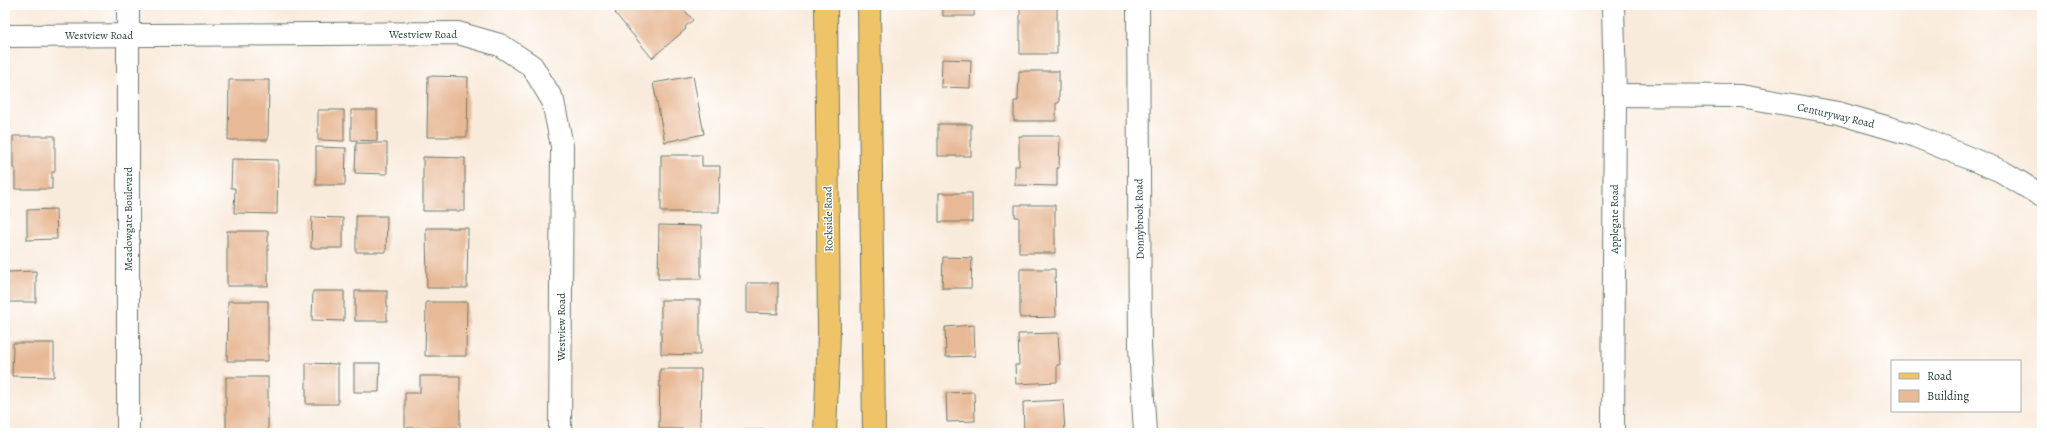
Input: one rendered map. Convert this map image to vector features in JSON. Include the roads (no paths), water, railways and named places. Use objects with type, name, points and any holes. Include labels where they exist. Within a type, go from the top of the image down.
[{"type":"main road","name":"Rockside Road","points":[[825,433],[829,334],[826,5]]},
{"type":"main road","points":[[869,5],[874,433]]},
{"type":"street","name":"Meadowgate Boulevard","points":[[128,5],[128,433]]},
{"type":"street","name":"Donnybrook Road","points":[[1138,5],[1140,347],[1145,433]]},
{"type":"street","name":"Applegate Road","points":[[1612,433],[1615,95],[1613,5]]},
{"type":"street","name":"Westview Road","points":[[5,36],[458,33],[500,45],[532,66],[553,102],[562,146],[560,433]]},
{"type":"street","name":"Centuryway Road","points":[[1615,95],[1741,96],[1838,113],[1910,134],[2001,171],[2042,196]]}]
